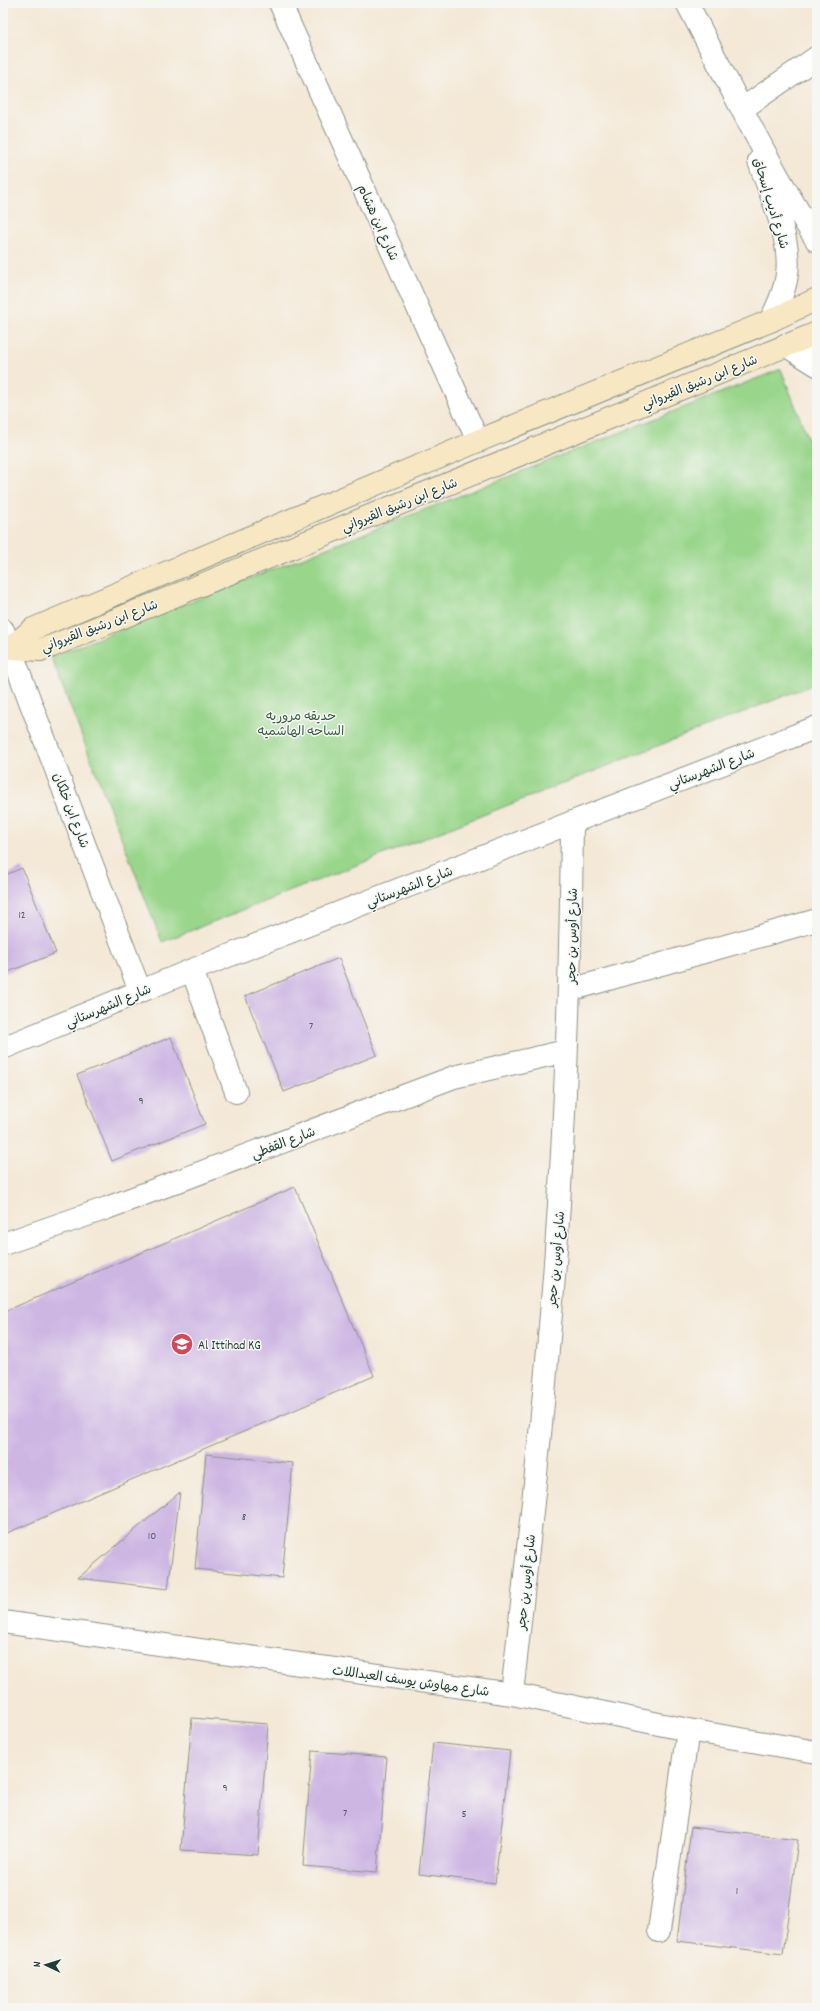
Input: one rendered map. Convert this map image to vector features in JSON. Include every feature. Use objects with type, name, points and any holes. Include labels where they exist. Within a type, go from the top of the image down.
[{"type":"main road","name":"شارع ابن رشيق القيرواني","points":[[5,643],[33,629],[478,441],[770,321],[817,299]]},
{"type":"main road","name":"شارع ابن رشيق القيرواني","points":[[5,643],[40,650],[52,646],[817,333]]},
{"type":"street","name":"شارع ابن هشام","points":[[280,3],[478,441]]},
{"type":"street","name":"شارع أديب إسحاق","points":[[687,3],[742,109],[796,208],[817,241]]},
{"type":"street","points":[[742,109],[817,57]]},
{"type":"street","name":"شارع أديب إسحاق","points":[[742,109],[784,236],[787,254],[787,274],[782,297],[770,321]]},
{"type":"street","points":[[785,345],[817,366]]},
{"type":"street","name":"شارع ابن خلكان","points":[[5,643],[140,991]]},
{"type":"street","name":"شارع الشهرستاني","points":[[3,1048],[192,970],[817,727]]},
{"type":"street","name":"شارع أوس بن حجر","points":[[512,1694],[548,1352],[559,1204],[570,990],[572,822]]},
{"type":"street","points":[[570,990],[817,920]]},
{"type":"street","points":[[192,970],[236,1092]]},
{"type":"street","name":"شارع القفطي","points":[[3,1244],[107,1208],[454,1077],[566,1051]]},
{"type":"street","name":"شارع مهاوش يوسف العبداللات","points":[[3,1622],[512,1694],[688,1730],[817,1752]]},
{"type":"street","points":[[659,1931],[688,1730]]},
{"type":"green space","name":"حديقه مروريه الساحه الهاشميه","points":[[781,369],[817,462],[817,683],[162,942],[51,657]]},
{"type":"building","points":[[22,868],[56,953],[3,974],[3,876]]},
{"type":"building","points":[[339,958],[377,1055],[284,1092],[245,996]]},
{"type":"building","points":[[171,1037],[205,1124],[112,1161],[77,1075]]},
{"type":"building","name":"Al Ittihad KG","points":[[295,1187],[374,1376],[7,1533],[3,1524],[3,1312]]},
{"type":"building","points":[[206,1454],[293,1463],[282,1578],[195,1569]]},
{"type":"building","points":[[180,1492],[168,1589],[78,1578]]},
{"type":"building","points":[[192,1718],[268,1724],[258,1855],[181,1850]]},
{"type":"building","points":[[433,1743],[510,1751],[495,1883],[419,1874]]},
{"type":"building","points":[[312,1751],[387,1757],[377,1872],[303,1866]]},
{"type":"building","points":[[691,1827],[798,1840],[783,1954],[677,1941]]},
{"type":"place","name":"Al Ittihad KG","points":[[182,1344]]}]
